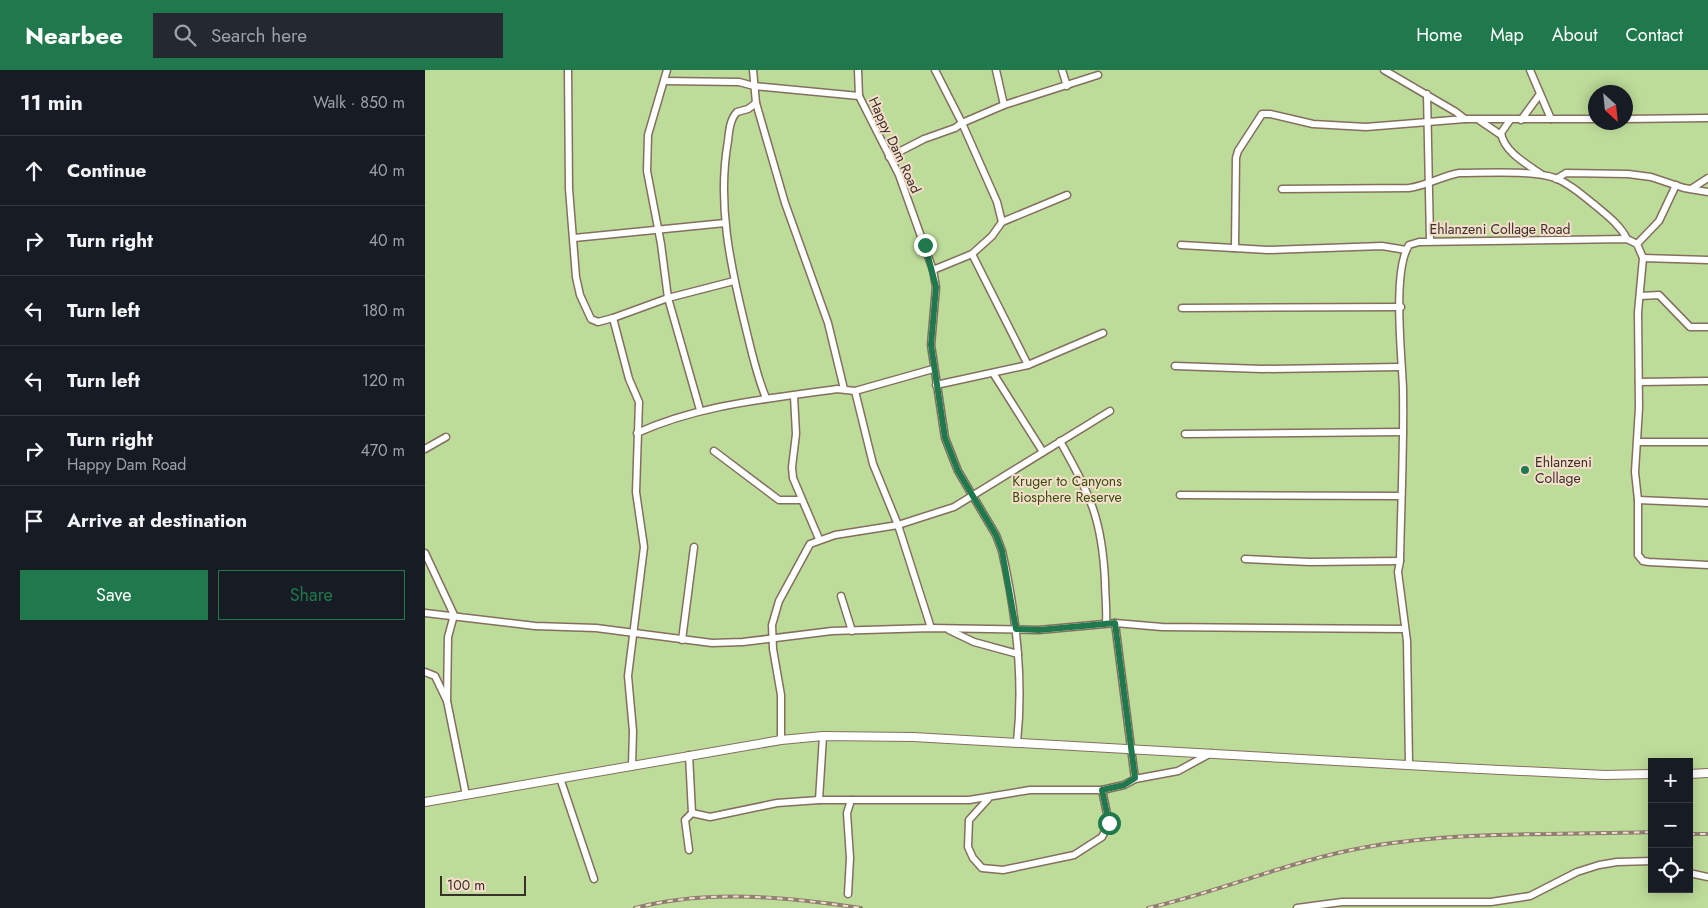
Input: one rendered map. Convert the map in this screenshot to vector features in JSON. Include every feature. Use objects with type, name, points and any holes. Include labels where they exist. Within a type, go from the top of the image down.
[{"type":"street","points":[[568,70],[569,189],[578,287],[589,316],[598,322],[668,298],[734,281]]},
{"type":"street","points":[[667,70],[648,135],[646,148],[647,171],[668,298],[701,410]]},
{"type":"street","points":[[753,70],[756,103],[785,203],[828,323],[845,389]]},
{"type":"street","name":"Happy Dam Road","points":[[858,70],[859,96],[899,175],[933,270],[936,287],[931,345],[933,369],[945,438],[950,455],[996,535],[1002,551],[1016,629],[1018,654],[1020,710],[1017,742]]},
{"type":"street","points":[[935,70],[962,123],[997,202],[1002,222]]},
{"type":"street","points":[[996,70],[1004,105]]},
{"type":"street","points":[[1062,70],[1067,86]]},
{"type":"street","points":[[1384,70],[1427,94],[1465,120]]},
{"type":"street","points":[[1530,70],[1551,119]]},
{"type":"street","points":[[889,157],[925,139],[955,128],[962,123],[1004,105],[1098,75]]},
{"type":"street","points":[[665,82],[739,82],[754,86],[859,96]]},
{"type":"street","points":[[1427,94],[1427,183],[1430,241]]},
{"type":"street","points":[[1521,120],[1541,94]]},
{"type":"street","points":[[756,103],[749,109],[737,112],[732,120],[723,170],[725,224],[734,281],[755,367],[766,398]]},
{"type":"street","points":[[1235,248],[1236,158],[1238,151],[1262,114],[1329,126],[1366,127],[1465,120],[1588,120]]},
{"type":"street","points":[[1633,119],[1708,118]]},
{"type":"street","points":[[1479,120],[1501,135],[1513,153],[1542,175]]},
{"type":"street","points":[[1501,135],[1510,120]]},
{"type":"street","points":[[1282,189],[1409,188],[1459,173],[1542,175],[1556,178],[1577,190],[1613,220],[1623,230],[1627,239]]},
{"type":"street","points":[[1556,178],[1566,173],[1628,174],[1651,177],[1708,192]]},
{"type":"street","points":[[1691,189],[1708,178]]},
{"type":"street","points":[[1676,185],[1659,220],[1637,244],[1643,258],[1640,296],[1638,442],[1635,472],[1638,500],[1638,549],[1640,558],[1643,561],[1708,565]]},
{"type":"street","points":[[933,270],[972,254],[992,236],[1002,222],[1067,195]]},
{"type":"street","points":[[574,238],[725,224]]},
{"type":"street","name":"Ehlanzeni Collage Road","points":[[1406,250],[1414,243],[1430,241],[1627,239],[1637,244]]},
{"type":"street","points":[[1181,245],[1306,250],[1382,246],[1406,250],[1401,269],[1400,366],[1403,387],[1403,432],[1398,580],[1407,642],[1409,764]]},
{"type":"street","points":[[972,254],[1028,364]]},
{"type":"street","points":[[1643,258],[1708,260]]},
{"type":"street","points":[[1640,296],[1659,295],[1690,327],[1708,327]]},
{"type":"street","points":[[1182,308],[1401,307]]},
{"type":"street","points":[[613,318],[629,379],[639,402],[635,492],[644,553],[628,676],[633,731],[632,766]]},
{"type":"street","points":[[936,385],[1028,364],[1103,333]]},
{"type":"street","points":[[1175,366],[1262,369],[1400,366]]},
{"type":"street","points":[[637,433],[701,410],[766,398],[845,389],[855,391],[933,369]]},
{"type":"street","points":[[993,373],[1043,452]]},
{"type":"street","points":[[1639,382],[1708,381]]},
{"type":"street","points":[[855,391],[873,464],[898,525],[931,628]]},
{"type":"street","points":[[794,396],[796,434],[792,468],[801,500],[819,539]]},
{"type":"street","points":[[781,740],[781,695],[771,638],[779,601],[807,548],[819,539],[898,525],[955,507],[1110,412]]},
{"type":"street","points":[[1185,434],[1403,432]]},
{"type":"street","points":[[425,449],[446,437]]},
{"type":"street","points":[[1060,441],[1091,500],[1100,526],[1103,545],[1106,624]]},
{"type":"street","points":[[1638,442],[1708,442]]},
{"type":"street","points":[[715,451],[779,500],[801,500]]},
{"type":"street","points":[[1180,495],[1400,496]]},
{"type":"street","points":[[1638,500],[1708,503]]},
{"type":"street","points":[[683,640],[694,547]]},
{"type":"street","points":[[425,553],[454,615],[448,637],[447,701],[466,796]]},
{"type":"street","points":[[1245,559],[1310,562],[1400,561]]},
{"type":"street","points":[[841,596],[852,631]]},
{"type":"street","points":[[425,613],[535,626],[574,626],[683,640],[735,643],[852,631],[931,628],[1039,630],[1115,623],[1162,627],[1405,629]]},
{"type":"street","points":[[1115,623],[1133,750],[1135,778]]},
{"type":"street","points":[[945,628],[974,642],[1018,654]]},
{"type":"street","points":[[425,672],[435,676],[447,701]]},
{"type":"street","points":[[425,802],[689,755],[781,740],[823,736],[904,737],[1017,742],[1569,774],[1648,774]]},
{"type":"street","points":[[819,800],[823,736]]},
{"type":"street","points":[[692,813],[710,817],[777,803],[819,800],[915,801],[988,798],[1030,790],[1102,790],[1124,785],[1135,778],[1178,771],[1211,753]]},
{"type":"street","points":[[689,755],[692,813],[685,820],[689,850]]},
{"type":"street","points":[[1693,774],[1708,773]]},
{"type":"street","points":[[560,778],[594,879]]},
{"type":"street","points":[[988,798],[969,820],[968,847],[977,864],[990,870],[1003,870],[1074,855],[1102,837],[1109,823],[1102,790]]},
{"type":"street","points":[[848,894],[850,858],[847,813],[851,800]]},
{"type":"street","points":[[1297,908],[1342,902],[1491,902],[1530,896],[1577,872],[1599,865],[1617,862],[1648,861]]},
{"type":"street","points":[[1693,874],[1708,877]]},
{"type":"green space","name":"Kruger to Canyons Biosphere Reserve","points":[[425,70],[1708,70],[1708,908],[425,908]]},
{"type":"railway","points":[[1148,908],[1312,860],[1367,847],[1437,838],[1473,836],[1648,832]]},
{"type":"railway","points":[[1693,834],[1708,834]]},
{"type":"railway","points":[[635,908],[691,898],[719,897],[776,898],[861,908]]},
{"type":"place","name":"Ehlanzeni Collage","points":[[1525,470]]},
{"type":"route","points":[[925,245],[936,287],[931,345],[933,369],[945,438],[950,455],[958,471],[996,535],[1002,551],[1016,629],[1039,630],[1065,626],[1115,623],[1126,692],[1135,778],[1119,787],[1102,790],[1108,811],[1109,823]]}]
